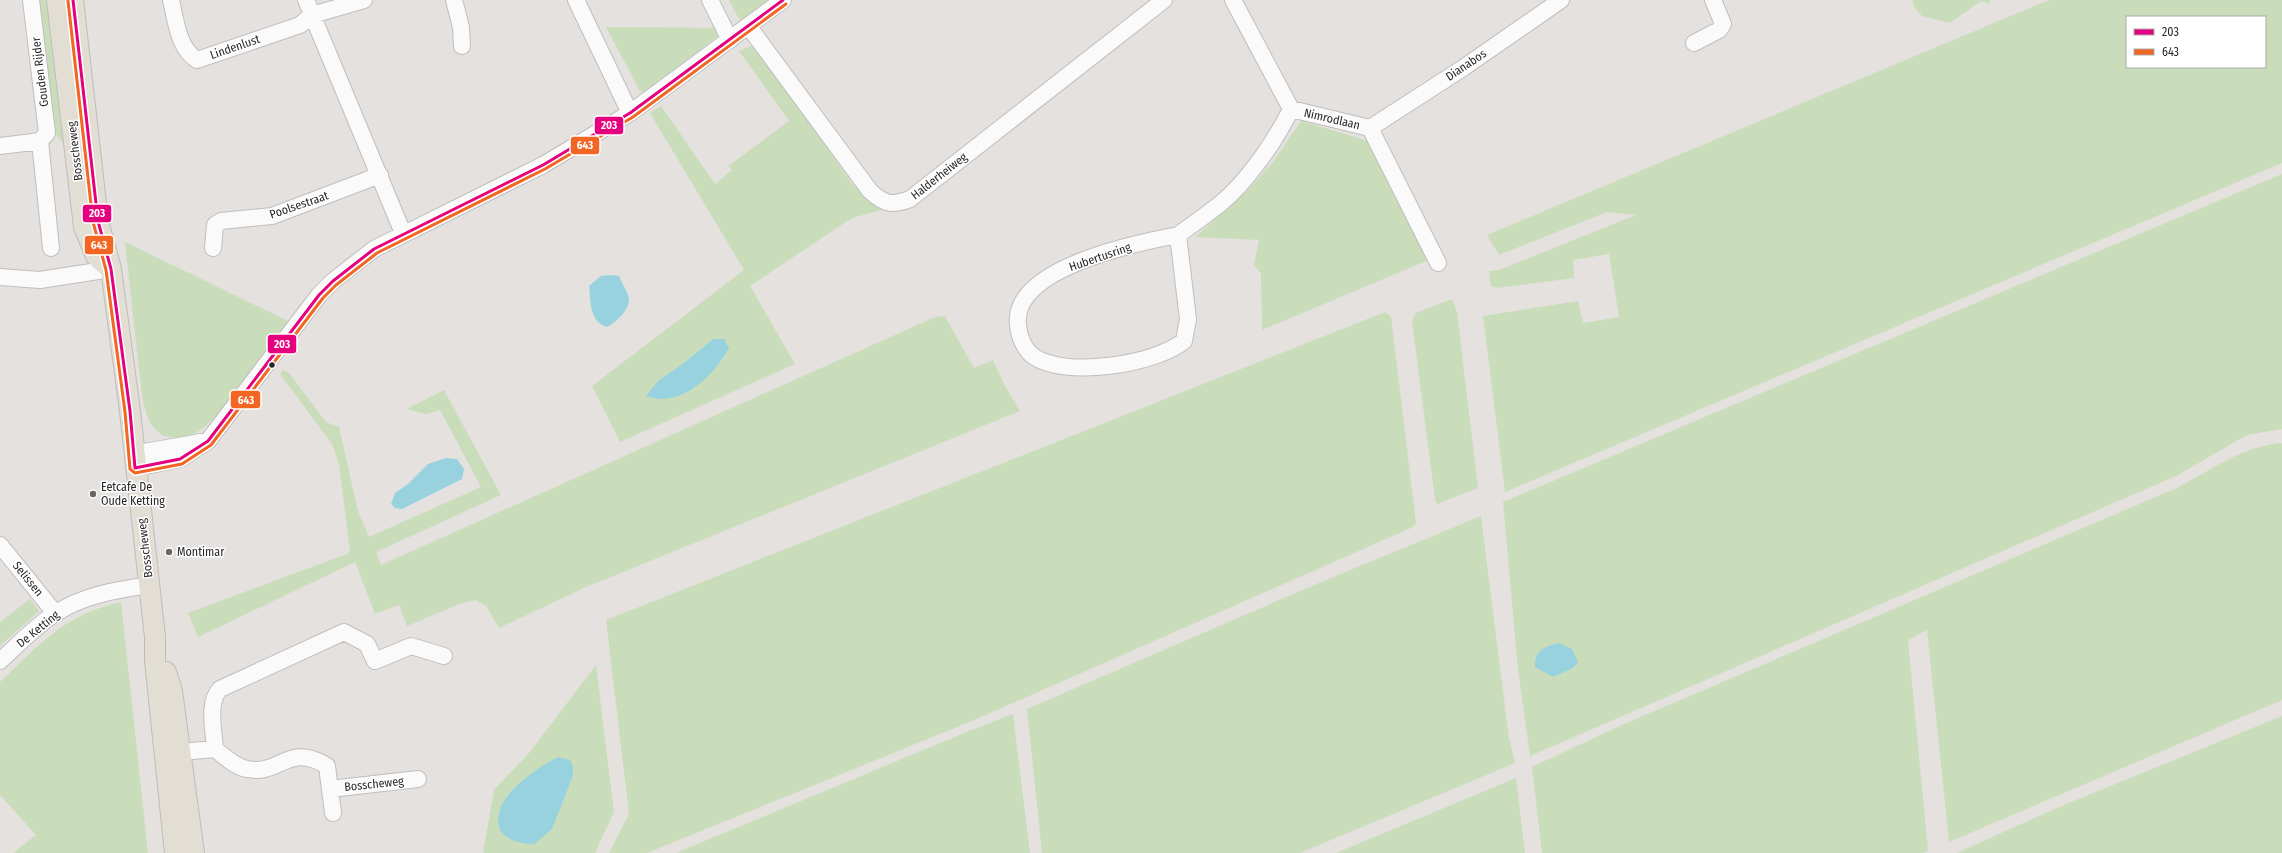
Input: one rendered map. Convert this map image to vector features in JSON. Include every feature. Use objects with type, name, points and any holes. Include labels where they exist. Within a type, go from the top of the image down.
[{"type":"main road","name":"Bosscheweg","points":[[57,0],[84,227],[96,256],[111,269]]},
{"type":"main road","name":"Bosscheweg","points":[[73,0],[98,221],[111,269],[130,411],[134,461],[155,637],[172,692],[175,853]]},
{"type":"main road","name":"Bosscheweg","points":[[173,753],[194,853]]},
{"type":"street","name":"Gouden Rijder","points":[[31,0],[47,133],[40,142],[51,248]]},
{"type":"street","name":"Lindenlust","points":[[171,0],[184,46],[189,55],[197,60],[300,25],[312,15]]},
{"type":"street","points":[[306,0],[403,233]]},
{"type":"street","points":[[312,15],[364,0]]},
{"type":"street","points":[[454,0],[461,28],[462,46]]},
{"type":"street","points":[[576,0],[630,113]]},
{"type":"street","points":[[710,0],[730,40]]},
{"type":"street","points":[[134,461],[180,459],[208,441],[320,295],[333,281],[374,249],[403,233],[543,165],[630,113],[749,27],[783,0]]},
{"type":"street","name":"Halderheiweg","points":[[749,27],[870,191],[880,200],[892,203],[910,199],[1164,0]]},
{"type":"street","name":"Nimrodlaan","points":[[1233,0],[1291,109],[1370,128],[1438,263]]},
{"type":"street","name":"Dianabos","points":[[1370,128],[1463,68],[1561,0]]},
{"type":"street","points":[[1694,43],[1719,30],[1723,24],[1713,0]]},
{"type":"street","name":"Hubertusring","points":[[1178,235],[1187,331],[1184,341],[1174,350],[1125,365],[1089,368],[1053,364],[1033,356],[1019,338],[1017,316],[1022,301],[1036,286],[1059,271],[1098,255],[1178,235],[1221,204],[1245,178],[1283,125],[1291,109]]},
{"type":"street","points":[[0,146],[40,142]]},
{"type":"street","name":"Poolsestraat","points":[[213,248],[215,225],[221,221],[272,216],[380,175]]},
{"type":"street","points":[[0,277],[40,280],[111,269]]},
{"type":"street","name":"Selissen","points":[[0,545],[55,613]]},
{"type":"street","name":"De Ketting","points":[[0,661],[55,613],[90,597],[108,592],[149,585]]},
{"type":"street","points":[[173,753],[215,749],[213,703],[214,695],[220,689],[344,632],[367,644],[376,661],[411,646],[444,656]]},
{"type":"street","name":"Bosscheweg","points":[[215,749],[236,765],[245,769],[255,770],[300,756],[315,758],[327,766],[333,813]]},
{"type":"street","name":"Bosscheweg","points":[[330,789],[418,779]]},
{"type":"green space","points":[[37,0],[55,0],[67,148],[52,129]]},
{"type":"green space","points":[[729,0],[769,0],[740,21]]},
{"type":"green space","points":[[1912,0],[1990,0],[1990,4],[1981,1],[1950,23],[1922,16],[1915,8]]},
{"type":"green space","points":[[2049,0],[2282,0],[2282,163],[1505,492],[1483,316],[1578,301],[1583,323],[1619,317],[1609,254],[1573,260],[1574,278],[1497,288],[1491,286],[1489,271],[1499,270],[1636,215],[1607,212],[1499,255],[1487,235]]},
{"type":"green space","points":[[606,27],[720,28],[719,35],[644,93],[640,91]]},
{"type":"green space","points":[[756,44],[852,184],[882,210],[852,218],[750,286],[795,364],[620,442],[592,386],[744,270],[650,113],[661,106],[715,184],[732,170],[728,166],[789,121],[739,51]],"holes":[[[713,339],[724,358],[693,389],[684,363]]]},
{"type":"green space","points":[[1301,121],[1372,142],[1431,259],[1262,330],[1261,274],[1254,265],[1259,240],[1195,237],[1247,191],[1273,162]]},
{"type":"green space","points":[[2282,174],[2282,429],[2247,435],[2176,476],[1530,756],[1518,669],[1503,502]]},
{"type":"green space","points":[[125,242],[290,322],[226,406],[202,429],[191,435],[172,437],[161,434],[150,423],[147,415],[142,397]]},
{"type":"green space","points":[[1452,299],[1457,312],[1478,488],[1437,504],[1435,500],[1412,321],[1416,313]]},
{"type":"green space","points":[[1385,312],[1391,317],[1416,523],[1413,527],[972,721],[647,853],[609,853],[629,814],[606,620]]},
{"type":"green space","points":[[945,316],[974,368],[993,360],[1003,382],[1020,411],[586,587],[499,628],[486,606],[476,600],[462,603],[407,626],[399,605],[375,614],[355,562],[198,637],[188,613],[347,554],[350,551],[339,464],[332,444],[280,374],[283,370],[289,373],[326,422],[339,427],[358,511],[369,537],[481,487],[440,410],[426,414],[407,409],[444,390],[501,495],[376,552],[381,565],[935,317]]},
{"type":"green space","points":[[2282,443],[2282,700],[1949,842],[1927,630],[1908,640],[1928,851],[1923,853],[1542,853],[1532,767],[1624,724],[2179,487],[2241,453],[2268,445]]},
{"type":"green space","points":[[1481,516],[1509,738],[1515,763],[1300,853],[1042,853],[1027,709],[1314,585]]},
{"type":"green space","points":[[30,599],[39,611],[0,646],[0,622]]},
{"type":"green space","points":[[121,602],[148,853],[13,853],[36,835],[0,795],[0,682],[27,656],[68,623],[101,607]]},
{"type":"green space","points":[[596,665],[614,812],[595,853],[483,853],[494,790],[529,753]],"holes":[[[552,760],[573,766],[573,776],[552,829],[508,839],[501,830],[499,820],[516,787]]]},
{"type":"green space","points":[[1013,714],[1030,853],[676,853],[969,731]]},
{"type":"green space","points":[[2282,716],[2282,853],[1957,853],[2059,807]]},
{"type":"green space","points":[[1516,778],[1525,853],[1336,853]]},
{"type":"water","points":[[601,276],[619,276],[627,292],[629,300],[628,305],[622,315],[607,327],[601,324],[594,316],[589,286]]},
{"type":"water","points":[[713,339],[724,339],[729,348],[723,359],[705,379],[683,394],[671,398],[659,399],[646,396],[659,380],[684,363]]},
{"type":"water","points":[[446,458],[457,459],[464,469],[462,479],[402,509],[395,508],[391,504],[395,493],[408,484],[428,464]]},
{"type":"water","points":[[1559,643],[1572,649],[1578,662],[1573,668],[1553,677],[1535,667],[1535,661],[1541,650]]},
{"type":"water","points":[[558,757],[570,760],[573,766],[573,776],[552,829],[534,844],[518,842],[505,836],[498,824],[498,816],[504,800],[525,778]]},
{"type":"transit line","name":"203","points":[[73,0],[98,221],[111,269],[130,411],[135,468],[180,459],[208,441],[319,295],[333,281],[374,249],[543,165],[630,113],[783,0]]},
{"type":"transit line","name":"643","points":[[68,1],[93,222],[106,270],[125,412],[130,469],[135,473],[182,464],[211,445],[323,298],[336,285],[377,253],[545,169],[633,117],[786,4]]},
{"type":"place","name":"Eetcafe De Oude Ketting","points":[[93,494]]},
{"type":"place","name":"Montimar","points":[[169,552]]}]
